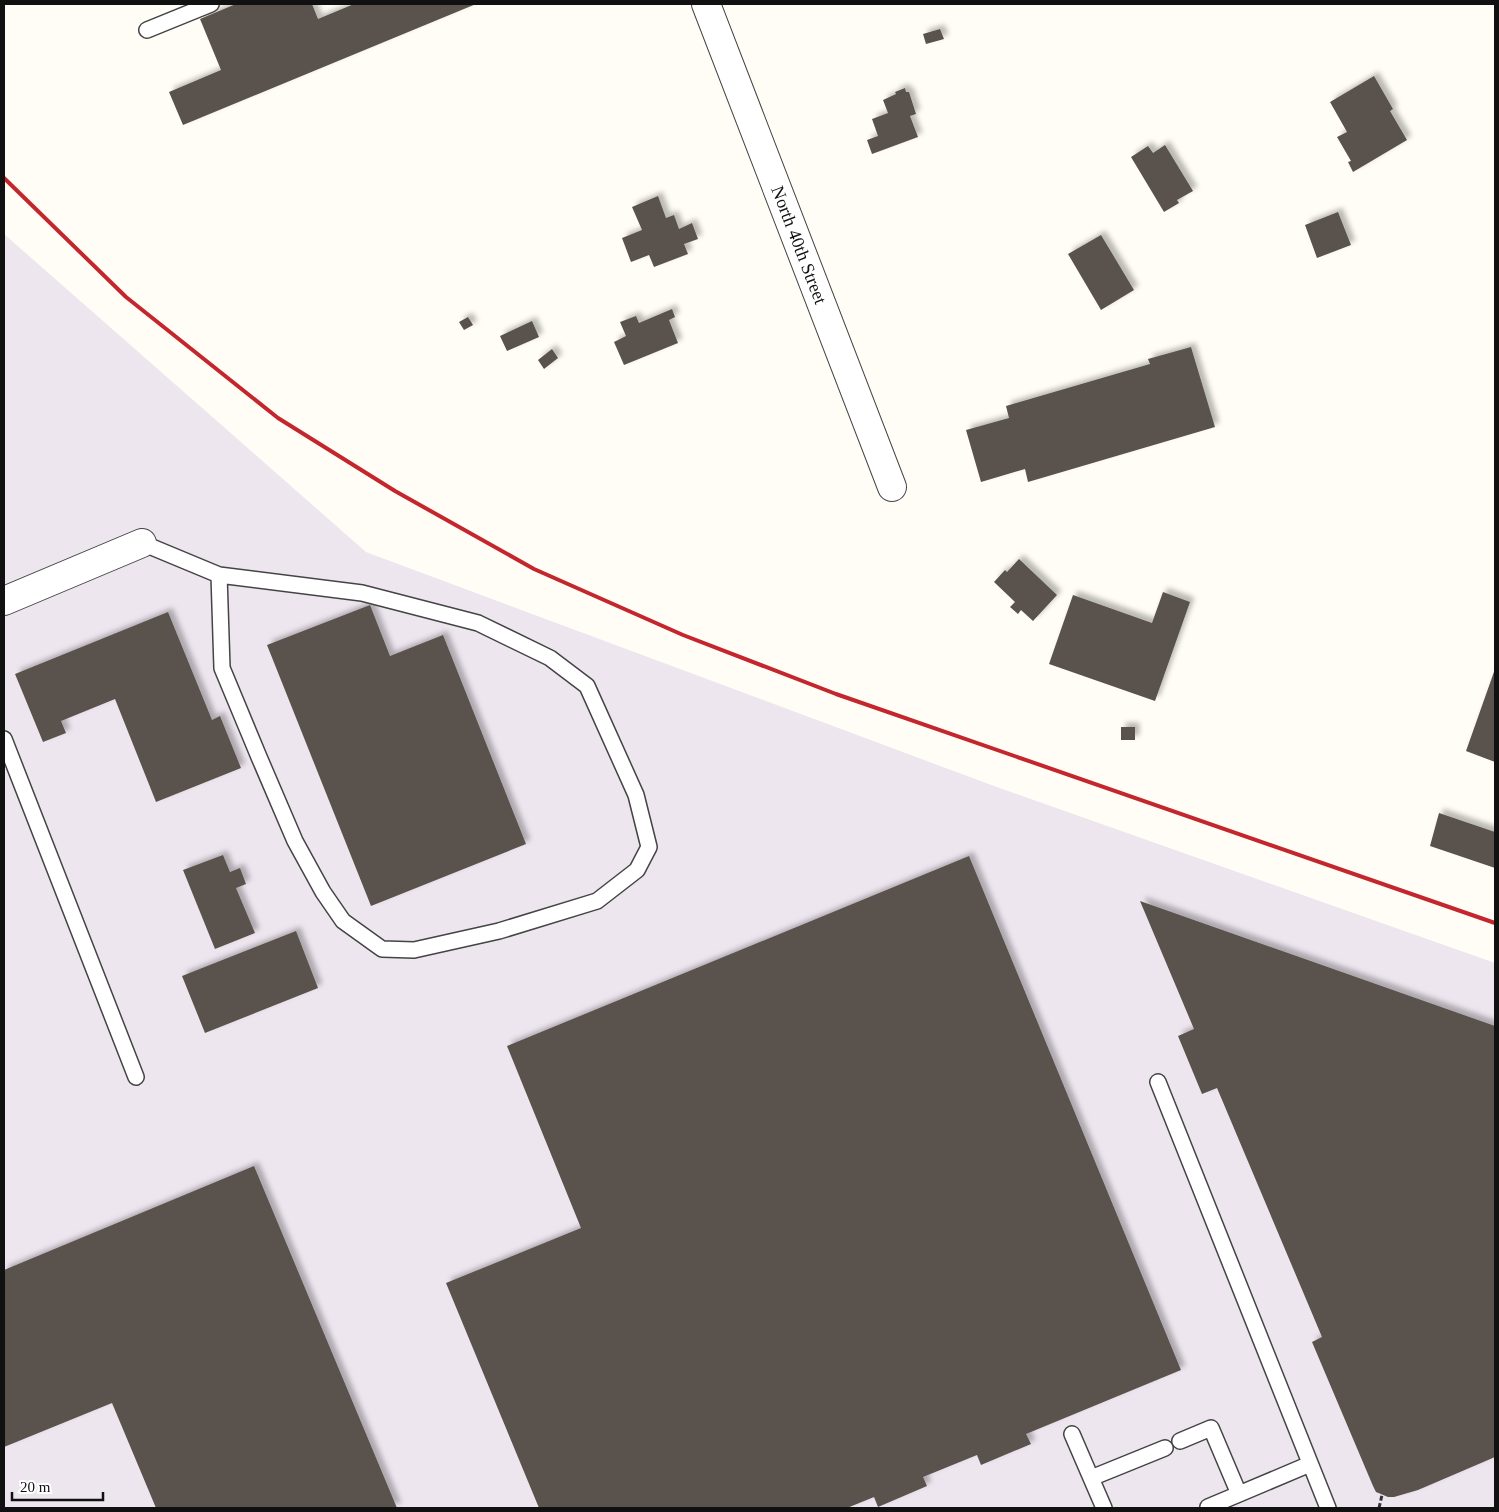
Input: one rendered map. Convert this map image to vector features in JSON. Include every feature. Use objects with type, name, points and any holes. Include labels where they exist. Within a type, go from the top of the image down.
[{"type":"street","name":"North 40th Street","points":[[706,4],[892,487]]},
{"type":"street","points":[[4,601],[142,543]]},
{"type":"lane","points":[[147,30],[211,4]]},
{"type":"lane","points":[[142,543],[219,575],[362,593],[478,623],[550,658],[588,686],[636,795],[649,847],[638,870],[597,901],[555,914],[499,931],[414,950],[382,949],[343,921],[295,841],[222,668],[219,575]]},
{"type":"lane","points":[[4,739],[136,1077]]},
{"type":"lane","points":[[1158,1082],[1328,1508]]},
{"type":"lane","points":[[1180,1441],[1211,1428],[1239,1494]]},
{"type":"lane","points":[[1072,1434],[1104,1508]]},
{"type":"lane","points":[[1091,1478],[1165,1448]]},
{"type":"lane","points":[[1208,1507],[1310,1464]]},
{"type":"path","points":[[1379,1508],[1382,1495]]},
{"type":"shaded area","points":[[4,234],[366,552],[994,786],[1495,963],[1495,1508],[4,1508]]},
{"type":"building","points":[[236,4],[312,4],[318,19],[354,4],[476,4],[183,125],[169,92],[221,70],[200,19]]},
{"type":"building","points":[[940,29],[944,39],[926,44],[923,34]]},
{"type":"building","points":[[1374,76],[1393,109],[1390,111],[1407,140],[1353,172],[1348,162],[1351,161],[1337,137],[1347,132],[1330,102]]},
{"type":"building","points":[[905,88],[906,92],[909,92],[916,114],[910,116],[918,137],[872,154],[867,140],[878,136],[872,119],[888,113],[883,100]]},
{"type":"building","points":[[1165,145],[1193,191],[1177,200],[1179,203],[1164,212],[1131,157],[1148,146],[1153,153]]},
{"type":"building","points":[[658,196],[666,218],[674,215],[679,229],[692,223],[698,239],[684,244],[688,254],[654,267],[649,255],[631,262],[622,238],[642,230],[632,207]]},
{"type":"building","points":[[1338,212],[1351,245],[1317,258],[1305,225]]},
{"type":"building","points":[[1101,235],[1134,290],[1101,310],[1068,254]]},
{"type":"building","points":[[672,309],[675,317],[669,320],[678,343],[624,365],[614,342],[626,336],[620,322],[636,316],[639,323]]},
{"type":"building","points":[[468,317],[473,325],[464,330],[459,322]]},
{"type":"building","points":[[532,321],[539,337],[507,351],[500,336]]},
{"type":"building","points":[[1191,347],[1215,427],[1028,482],[1025,469],[981,482],[966,430],[1009,418],[1006,406],[1150,364],[1148,359]]},
{"type":"building","points":[[552,349],[558,358],[544,369],[538,360]]},
{"type":"building","points":[[1019,559],[1057,595],[1033,621],[1021,610],[1018,614],[1010,607],[1015,602],[994,582]]},
{"type":"building","points":[[1163,592],[1190,602],[1155,701],[1049,664],[1073,595],[1152,623]]},
{"type":"building","points":[[370,605],[390,656],[443,635],[526,844],[371,906],[267,645]]},
{"type":"building","points":[[168,612],[212,720],[220,716],[241,768],[156,802],[115,699],[61,721],[66,733],[43,742],[15,674]]},
{"type":"building","points":[[1495,669],[1495,762],[1466,751]]},
{"type":"building","points":[[1121,727],[1135,727],[1135,740],[1121,740]]},
{"type":"building","points":[[1439,813],[1495,832],[1495,868],[1430,846]]},
{"type":"building","points":[[223,855],[230,872],[240,868],[246,884],[236,888],[255,933],[215,949],[183,870]]},
{"type":"building","points":[[969,856],[1181,1370],[1026,1434],[1031,1444],[981,1465],[977,1455],[923,1477],[927,1486],[878,1507],[874,1497],[847,1508],[539,1508],[446,1283],[581,1228],[507,1046]]},
{"type":"building","points":[[1140,901],[1495,1026],[1495,1457],[1418,1490],[1394,1497],[1388,1497],[1376,1492],[1312,1342],[1322,1337],[1217,1088],[1202,1094],[1178,1036],[1194,1029]]},
{"type":"building","points":[[296,931],[318,988],[205,1033],[182,976]]},
{"type":"building","points":[[254,1166],[397,1508],[156,1508],[112,1403],[4,1447],[4,1270]]},
{"type":"railway","points":[[4,178],[126,297],[278,418],[395,491],[534,569],[683,635],[836,694],[1495,923]]}]
